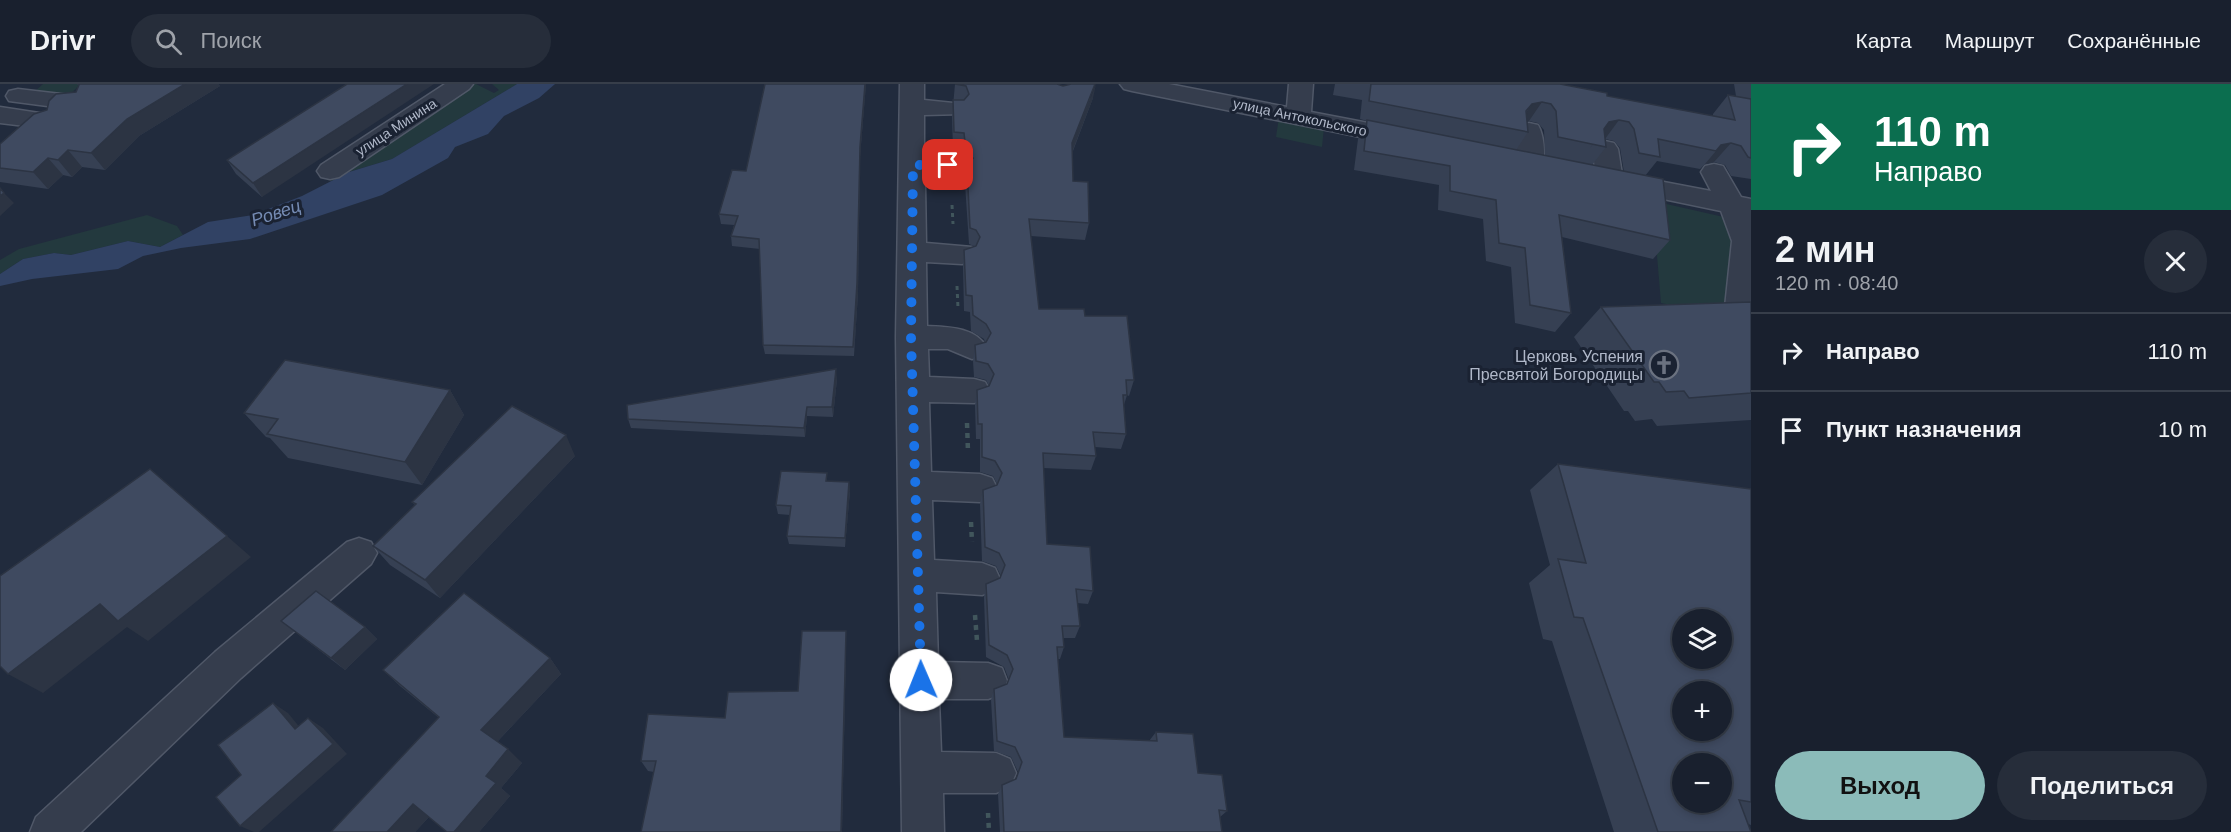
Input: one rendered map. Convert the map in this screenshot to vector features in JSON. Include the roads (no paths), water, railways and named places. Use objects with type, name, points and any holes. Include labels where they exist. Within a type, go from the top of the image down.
[{"type":"street","name":"улица Минина","points":[[330,171],[461,84]]},
{"type":"street","name":"улица Антокольского","points":[[1132,84],[1221,92],[1265,122],[1307,118],[1407,139]]},
{"type":"street","points":[[1307,118],[1311,88]]},
{"type":"street","points":[[0,114],[24,90],[78,103]]},
{"type":"street","points":[[923,832],[919,575],[912,382],[912,95],[954,109]]},
{"type":"street","points":[[1388,107],[1407,139],[1407,165]]},
{"type":"street","points":[[0,114],[58,122]]},
{"type":"street","points":[[1343,151],[1345,126]]},
{"type":"street","points":[[1529,131],[1531,164]]},
{"type":"street","points":[[1605,149],[1598,177],[1744,207]]},
{"type":"street","points":[[913,171],[955,171]]},
{"type":"street","points":[[1714,172],[1744,207]]},
{"type":"street","points":[[1741,177],[1746,241],[1740,307],[1751,331]]},
{"type":"street","points":[[913,252],[962,254]]},
{"type":"street","points":[[912,327],[952,338],[972,359],[912,382]]},
{"type":"street","points":[[916,485],[981,488]]},
{"type":"street","points":[[51,832],[228,665],[359,553]]},
{"type":"street","points":[[919,575],[982,579]]},
{"type":"street","points":[[921,680],[988,681]]},
{"type":"street","points":[[922,772],[996,773]]},
{"type":"water","name":"Ровец","points":[[517,84],[555,84],[539,98],[504,116],[488,134],[455,147],[448,158],[382,195],[250,239],[181,248],[143,256],[118,269],[32,279],[0,286],[0,274],[23,259],[54,253],[71,255],[128,241],[160,247],[208,222],[253,215],[302,196],[349,172],[392,159]]},
{"type":"place","name":"Церковь Успения Пресвятой Богородицы","points":[[1664,365]]}]
